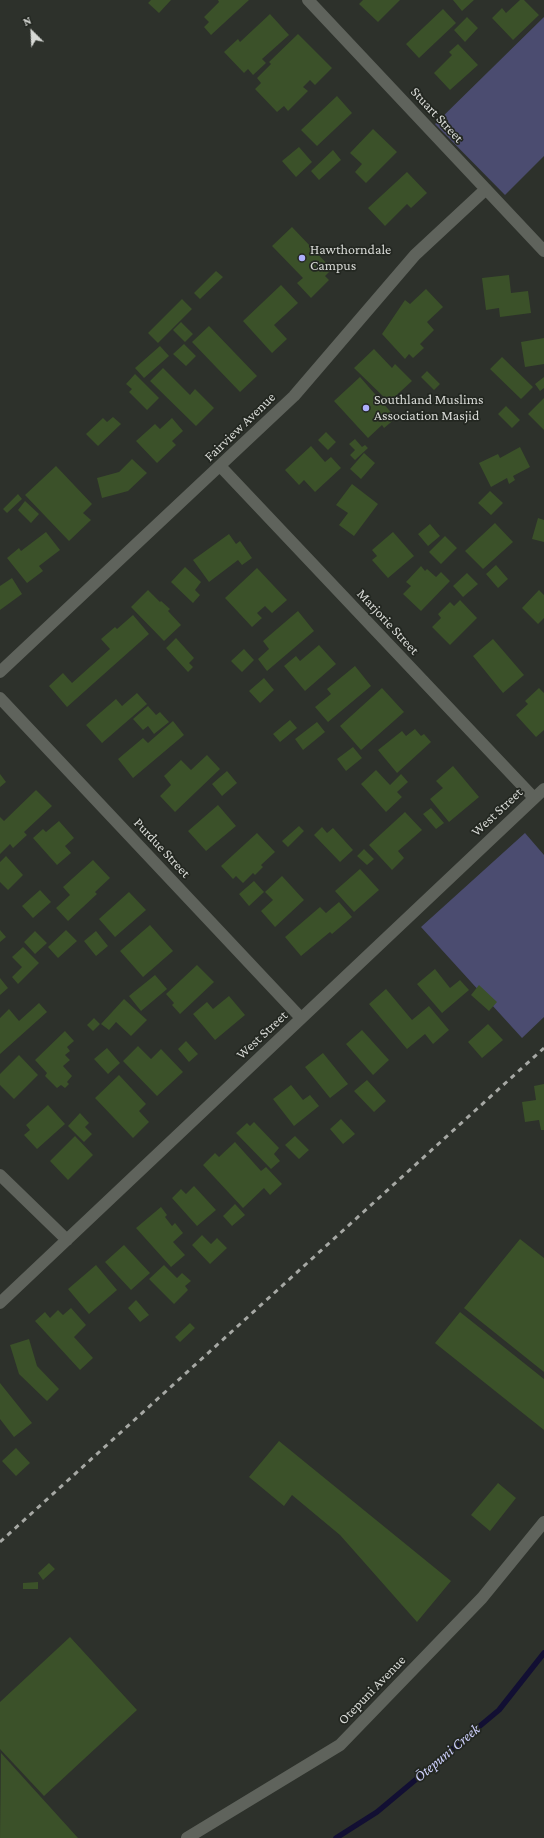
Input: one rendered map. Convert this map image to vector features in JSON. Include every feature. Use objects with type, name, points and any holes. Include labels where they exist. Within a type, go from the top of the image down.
[{"type":"street","name":"Stuart Street","points":[[308,0],[544,251]]},
{"type":"street","name":"Fairview Avenue","points":[[0,672],[221,467],[294,396],[416,255],[486,189]]},
{"type":"street","name":"Marjorie Street","points":[[221,467],[534,798]]},
{"type":"street","name":"Purdue Street","points":[[0,698],[301,1018]]},
{"type":"street","name":"West Street","points":[[0,1303],[544,789]]},
{"type":"street","points":[[0,1175],[67,1240]]},
{"type":"street","name":"Otepuni Avenue","points":[[187,1838],[340,1745],[482,1598],[544,1522]]},
{"type":"shaded area","points":[[544,17],[544,156],[505,195],[435,124]]},
{"type":"shaded area","points":[[525,833],[544,855],[544,1017],[522,1038],[421,927]]},
{"type":"building","points":[[151,0],[171,0],[159,13],[148,3]]},
{"type":"building","points":[[218,0],[249,0],[211,35],[204,27],[209,22],[204,17],[219,2]]},
{"type":"building","points":[[363,0],[400,0],[378,22],[359,4]]},
{"type":"building","points":[[453,0],[474,0],[462,11]]},
{"type":"building","points":[[520,0],[524,0],[539,15],[513,40],[492,18],[502,8],[506,13]]},
{"type":"building","points":[[443,9],[456,23],[419,58],[406,44]]},
{"type":"building","points":[[270,14],[289,35],[262,59],[266,63],[253,75],[248,69],[244,73],[224,52],[238,39],[240,42]]},
{"type":"building","points":[[467,17],[478,28],[465,42],[454,30]]},
{"type":"building","points":[[298,34],[332,68],[315,85],[310,80],[303,87],[308,91],[288,111],[284,106],[277,112],[255,89],[261,83],[257,78],[271,64],[269,62]]},
{"type":"building","points":[[458,44],[478,65],[450,90],[434,73],[452,55],[449,52]]},
{"type":"building","points":[[337,96],[352,113],[317,146],[301,130]]},
{"type":"building","points":[[373,129],[397,152],[366,183],[355,172],[362,164],[350,153]]},
{"type":"building","points":[[299,147],[312,162],[296,177],[282,161]]},
{"type":"building","points":[[333,150],[341,160],[319,180],[311,171]]},
{"type":"building","points":[[407,172],[427,193],[411,208],[407,204],[385,226],[368,208]]},
{"type":"building","name":"Hawthorndale Campus","points":[[292,227],[332,269],[325,276],[329,280],[311,298],[297,283],[303,278],[272,246]]},
{"type":"building","points":[[216,271],[223,277],[200,299],[194,293]]},
{"type":"building","points":[[509,275],[511,293],[528,291],[531,313],[500,317],[499,308],[486,310],[482,278]]},
{"type":"building","points":[[281,285],[298,303],[274,325],[287,339],[272,353],[243,321]]},
{"type":"building","points":[[426,289],[443,307],[427,322],[434,330],[420,344],[424,348],[413,358],[409,354],[405,359],[382,334],[405,300],[410,304]]},
{"type":"building","points":[[182,299],[192,309],[158,343],[148,333]]},
{"type":"building","points":[[181,322],[193,334],[185,342],[173,330]]},
{"type":"building","points":[[209,326],[257,376],[240,392],[192,342]]},
{"type":"building","points":[[544,338],[544,364],[525,367],[521,342]]},
{"type":"building","points":[[184,344],[196,356],[186,366],[173,354]]},
{"type":"building","points":[[160,346],[169,356],[144,378],[135,368]]},
{"type":"building","points":[[374,349],[392,368],[395,364],[412,381],[389,402],[354,368]]},
{"type":"building","points":[[502,357],[533,387],[521,399],[490,369]]},
{"type":"building","points":[[163,368],[190,395],[195,389],[214,408],[196,426],[150,381]]},
{"type":"building","points":[[427,371],[440,384],[434,390],[421,377]]},
{"type":"building","points":[[135,374],[159,398],[147,410],[129,392],[132,389],[126,384]]},
{"type":"building","name":"Southland Muslims Association Masjid","points":[[360,377],[396,418],[384,428],[382,425],[368,438],[334,401]]},
{"type":"building","points":[[544,377],[544,388],[540,391],[535,384]]},
{"type":"building","points":[[544,398],[544,430],[528,414]]},
{"type":"building","points":[[506,406],[520,420],[512,428],[498,414]]},
{"type":"building","points":[[113,417],[121,424],[98,446],[86,434],[103,418],[107,422]]},
{"type":"building","points":[[172,418],[183,431],[172,441],[176,445],[157,463],[136,441],[155,424],[160,429]]},
{"type":"building","points":[[326,432],[336,442],[328,450],[318,440]]},
{"type":"building","points":[[355,439],[362,447],[365,445],[368,448],[355,460],[350,455],[355,450],[349,444]]},
{"type":"building","points":[[311,446],[325,462],[331,457],[341,468],[315,492],[304,480],[299,485],[285,470]]},
{"type":"building","points":[[520,447],[530,467],[513,476],[515,480],[509,484],[507,478],[491,487],[479,463],[498,454],[500,458]]},
{"type":"building","points":[[364,453],[375,463],[361,479],[350,469]]},
{"type":"building","points":[[132,459],[147,473],[128,491],[102,498],[97,478],[119,472]]},
{"type":"building","points":[[56,466],[92,504],[83,513],[91,520],[69,541],[25,495]]},
{"type":"building","points":[[352,484],[378,504],[354,536],[339,525],[348,513],[336,505]]},
{"type":"building","points":[[490,491],[503,503],[491,515],[478,503]]},
{"type":"building","points":[[18,494],[22,499],[7,513],[3,509]]},
{"type":"building","points":[[25,501],[39,514],[31,523],[18,510]]},
{"type":"building","points":[[538,518],[544,520],[544,542],[532,539]]},
{"type":"building","points":[[495,523],[513,542],[483,569],[465,551]]},
{"type":"building","points":[[430,524],[440,536],[428,546],[418,534]]},
{"type":"building","points":[[46,532],[60,550],[39,566],[43,571],[27,583],[7,558],[19,548],[21,551]]},
{"type":"building","points":[[393,532],[414,556],[388,578],[372,560],[377,556],[372,550]]},
{"type":"building","points":[[229,534],[236,544],[240,541],[252,558],[242,565],[238,560],[209,582],[193,560]]},
{"type":"building","points":[[445,536],[457,548],[441,564],[429,552]]},
{"type":"building","points":[[496,565],[508,579],[498,588],[486,574]]},
{"type":"building","points":[[421,566],[425,571],[427,569],[436,577],[441,572],[450,581],[421,611],[403,594],[411,586],[406,582]]},
{"type":"building","points":[[185,567],[201,582],[195,590],[200,595],[193,603],[171,582]]},
{"type":"building","points":[[257,568],[287,600],[272,613],[265,606],[257,613],[262,618],[252,627],[225,598]]},
{"type":"building","points":[[467,573],[478,584],[463,597],[453,586]]},
{"type":"building","points":[[12,578],[22,594],[0,610],[0,586]]},
{"type":"building","points":[[148,590],[160,602],[161,601],[170,609],[168,611],[181,625],[164,641],[131,607]]},
{"type":"building","points":[[539,590],[544,595],[544,618],[538,624],[522,608]]},
{"type":"building","points":[[460,600],[477,618],[450,645],[432,627],[441,618],[438,614],[450,602],[454,606]]},
{"type":"building","points":[[298,611],[314,631],[267,671],[258,659],[269,649],[263,641]]},
{"type":"building","points":[[133,615],[149,634],[67,707],[49,686],[63,673],[72,683],[110,649],[101,639],[115,627],[117,629]]},
{"type":"building","points":[[176,638],[194,658],[189,663],[193,667],[188,672],[166,648]]},
{"type":"building","points":[[493,639],[524,675],[503,693],[473,656]]},
{"type":"building","points":[[319,645],[336,664],[305,691],[284,666],[296,656],[300,661]]},
{"type":"building","points":[[244,649],[254,660],[242,672],[231,661]]},
{"type":"building","points":[[355,666],[371,686],[328,722],[315,707],[331,694],[327,689]]},
{"type":"building","points":[[264,678],[274,690],[260,703],[249,691]]},
{"type":"building","points":[[382,688],[404,712],[361,750],[340,726]]},
{"type":"building","points":[[539,688],[544,693],[544,730],[536,737],[516,715],[528,704],[525,701]]},
{"type":"building","points":[[137,693],[147,704],[102,743],[86,725],[116,699],[122,706]]},
{"type":"building","points":[[148,706],[156,715],[160,712],[169,722],[154,734],[148,726],[143,730],[133,719]]},
{"type":"building","points":[[290,720],[297,728],[280,742],[273,734]]},
{"type":"building","points":[[173,721],[184,735],[133,778],[118,759],[143,738],[148,743]]},
{"type":"building","points":[[317,722],[325,732],[303,750],[295,739]]},
{"type":"building","points":[[415,729],[421,736],[424,734],[431,742],[397,773],[378,750],[402,731],[406,736]]},
{"type":"building","points":[[353,747],[362,758],[346,771],[337,759]]},
{"type":"building","points":[[207,755],[220,769],[175,812],[160,796],[171,785],[164,776],[181,760],[191,770]]},
{"type":"building","points":[[453,766],[479,797],[449,822],[430,799],[443,788],[436,781]]},
{"type":"building","points":[[376,770],[390,785],[401,774],[408,782],[397,792],[402,797],[386,812],[361,784]]},
{"type":"building","points":[[227,771],[237,783],[222,796],[212,784]]},
{"type":"building","points":[[0,774],[6,782],[0,787]]},
{"type":"building","points":[[36,790],[52,806],[24,832],[27,835],[13,848],[10,844],[0,854],[0,817],[4,821]]},
{"type":"building","points":[[218,805],[236,826],[206,851],[188,831]]},
{"type":"building","points":[[431,808],[444,823],[436,829],[423,814]]},
{"type":"building","points":[[405,812],[422,830],[398,851],[404,858],[392,870],[369,845]]},
{"type":"building","points":[[59,821],[74,838],[65,846],[71,853],[57,865],[33,838],[43,829],[46,832]]},
{"type":"building","points":[[299,826],[304,831],[288,847],[282,841]]},
{"type":"building","points":[[322,827],[327,833],[333,828],[353,850],[340,862],[314,835]]},
{"type":"building","points":[[257,833],[275,852],[261,865],[263,867],[255,875],[253,873],[243,883],[236,876],[233,879],[221,866]]},
{"type":"building","points":[[364,849],[374,859],[367,865],[357,856]]},
{"type":"building","points":[[6,856],[23,875],[8,890],[0,882],[0,862]]},
{"type":"building","points":[[93,860],[110,878],[95,892],[97,894],[68,921],[56,908],[70,895],[63,887]]},
{"type":"building","points":[[360,869],[379,890],[354,912],[335,891]]},
{"type":"building","points":[[282,876],[304,900],[275,927],[261,911],[273,900],[265,892]]},
{"type":"building","points":[[254,881],[264,892],[249,906],[239,894]]},
{"type":"building","points":[[40,890],[51,902],[33,918],[22,906]]},
{"type":"building","points":[[129,892],[146,910],[115,937],[99,919]]},
{"type":"building","points":[[339,902],[352,917],[332,934],[330,932],[301,956],[285,937],[320,907],[326,913]]},
{"type":"building","points":[[150,925],[173,951],[143,977],[120,951]]},
{"type":"building","points":[[0,930],[6,937],[0,942]]},
{"type":"building","points":[[66,930],[77,941],[58,958],[48,947]]},
{"type":"building","points":[[35,931],[47,943],[35,954],[24,942]]},
{"type":"building","points":[[96,931],[108,946],[96,956],[84,941]]},
{"type":"building","points":[[23,947],[39,963],[18,984],[12,977],[22,967],[12,957]]},
{"type":"building","points":[[197,965],[214,982],[180,1014],[172,1005],[174,1003],[166,994]]},
{"type":"building","points":[[435,969],[450,988],[460,980],[469,990],[442,1013],[417,984]]},
{"type":"building","points":[[155,975],[167,989],[141,1011],[129,996]]},
{"type":"building","points":[[0,978],[8,988],[0,995]]},
{"type":"building","points":[[479,985],[497,1002],[489,1011],[471,995]]},
{"type":"building","points":[[386,989],[412,1020],[429,1006],[449,1030],[433,1044],[425,1034],[407,1049],[369,1004]]},
{"type":"building","points":[[229,996],[245,1015],[215,1040],[193,1014],[207,1002],[213,1009]]},
{"type":"building","points":[[124,999],[147,1020],[131,1036],[116,1022],[109,1030],[101,1024]]},
{"type":"building","points":[[39,1003],[47,1012],[0,1054],[0,1018],[9,1009],[19,1021]]},
{"type":"building","points":[[94,1018],[100,1024],[93,1031],[87,1025]]},
{"type":"building","points":[[488,1024],[503,1040],[482,1058],[468,1042]]},
{"type":"building","points":[[362,1030],[389,1060],[373,1075],[346,1044]]},
{"type":"building","points":[[65,1031],[74,1041],[67,1047],[70,1051],[65,1055],[70,1060],[63,1066],[72,1076],[67,1082],[69,1084],[65,1088],[61,1085],[57,1088],[45,1076],[47,1073],[35,1060]]},
{"type":"building","points":[[186,1041],[198,1054],[189,1062],[178,1049]]},
{"type":"building","points":[[138,1046],[151,1059],[161,1049],[183,1072],[157,1096],[123,1061]]},
{"type":"building","points":[[107,1048],[120,1063],[108,1074],[94,1059]]},
{"type":"building","points":[[323,1053],[348,1084],[330,1098],[305,1067]]},
{"type":"building","points":[[19,1055],[38,1075],[14,1099],[0,1085],[0,1074]]},
{"type":"building","points":[[119,1075],[146,1104],[139,1111],[149,1122],[133,1138],[95,1098]]},
{"type":"building","points":[[367,1080],[386,1101],[374,1112],[354,1091]]},
{"type":"building","points":[[544,1084],[544,1130],[541,1130],[539,1120],[525,1122],[522,1102],[536,1100],[534,1086]]},
{"type":"building","points":[[291,1085],[303,1100],[310,1095],[319,1106],[294,1126],[273,1099]]},
{"type":"building","points":[[48,1105],[65,1124],[37,1149],[24,1135],[30,1130],[26,1125]]},
{"type":"building","points":[[80,1113],[89,1123],[85,1127],[92,1134],[84,1142],[68,1126]]},
{"type":"building","points":[[341,1119],[355,1134],[343,1144],[330,1129]]},
{"type":"building","points":[[254,1122],[279,1148],[274,1154],[280,1161],[271,1169],[236,1133],[247,1123],[250,1126]]},
{"type":"building","points":[[75,1136],[93,1155],[68,1180],[50,1161]]},
{"type":"building","points":[[295,1136],[309,1150],[299,1159],[285,1145]]},
{"type":"building","points":[[235,1142],[261,1171],[266,1167],[282,1184],[270,1195],[264,1188],[243,1208],[203,1165],[215,1153],[219,1157]]},
{"type":"building","points":[[194,1186],[216,1210],[197,1226],[172,1198],[181,1189],[186,1194]]},
{"type":"building","points":[[235,1204],[245,1215],[232,1226],[223,1216]]},
{"type":"building","points":[[161,1207],[167,1215],[165,1217],[172,1226],[175,1223],[183,1233],[173,1242],[185,1255],[171,1267],[136,1228]]},
{"type":"building","points":[[202,1235],[211,1244],[217,1238],[227,1248],[210,1264],[192,1245]]},
{"type":"building","points":[[520,1239],[544,1258],[544,1372],[464,1308]]},
{"type":"building","points":[[124,1245],[150,1273],[131,1290],[105,1262]]},
{"type":"building","points":[[96,1265],[117,1290],[89,1314],[68,1289]]},
{"type":"building","points":[[164,1265],[177,1278],[182,1273],[191,1281],[185,1286],[188,1290],[174,1304],[149,1279]]},
{"type":"building","points":[[136,1300],[149,1315],[140,1322],[128,1308]]},
{"type":"building","points":[[71,1308],[86,1325],[74,1337],[93,1358],[80,1370],[35,1321],[45,1312],[50,1318],[58,1310],[63,1315]]},
{"type":"building","points":[[460,1312],[544,1379],[544,1430],[435,1343]]},
{"type":"building","points":[[190,1323],[195,1328],[180,1342],[175,1337]]},
{"type":"building","points":[[29,1339],[37,1366],[59,1389],[47,1401],[19,1374],[10,1345]]},
{"type":"building","points":[[0,1383],[32,1423],[14,1437],[0,1419]]},
{"type":"building","points":[[279,1441],[451,1581],[417,1622],[340,1535],[292,1495],[284,1506],[249,1477]]},
{"type":"building","points":[[16,1448],[30,1463],[16,1476],[2,1461]]},
{"type":"building","points":[[498,1483],[516,1498],[490,1531],[471,1515]]},
{"type":"building","points":[[49,1563],[55,1569],[43,1580],[38,1573]]},
{"type":"building","points":[[38,1582],[38,1589],[23,1589],[23,1583]]},
{"type":"building","points":[[70,1637],[137,1710],[44,1796],[0,1749],[0,1702]]},
{"type":"building","points":[[1,1753],[78,1838],[0,1838]]},
{"type":"waterway","name":"Ōtepuni Creek","points":[[336,1838],[377,1812],[499,1710],[544,1653]]},
{"type":"railway","points":[[0,1542],[544,1048]]},
{"type":"place","name":"Hawthorndale Campus","points":[[302,258]]},
{"type":"place","name":"Southland Muslims Association Masjid","points":[[366,408]]}]
